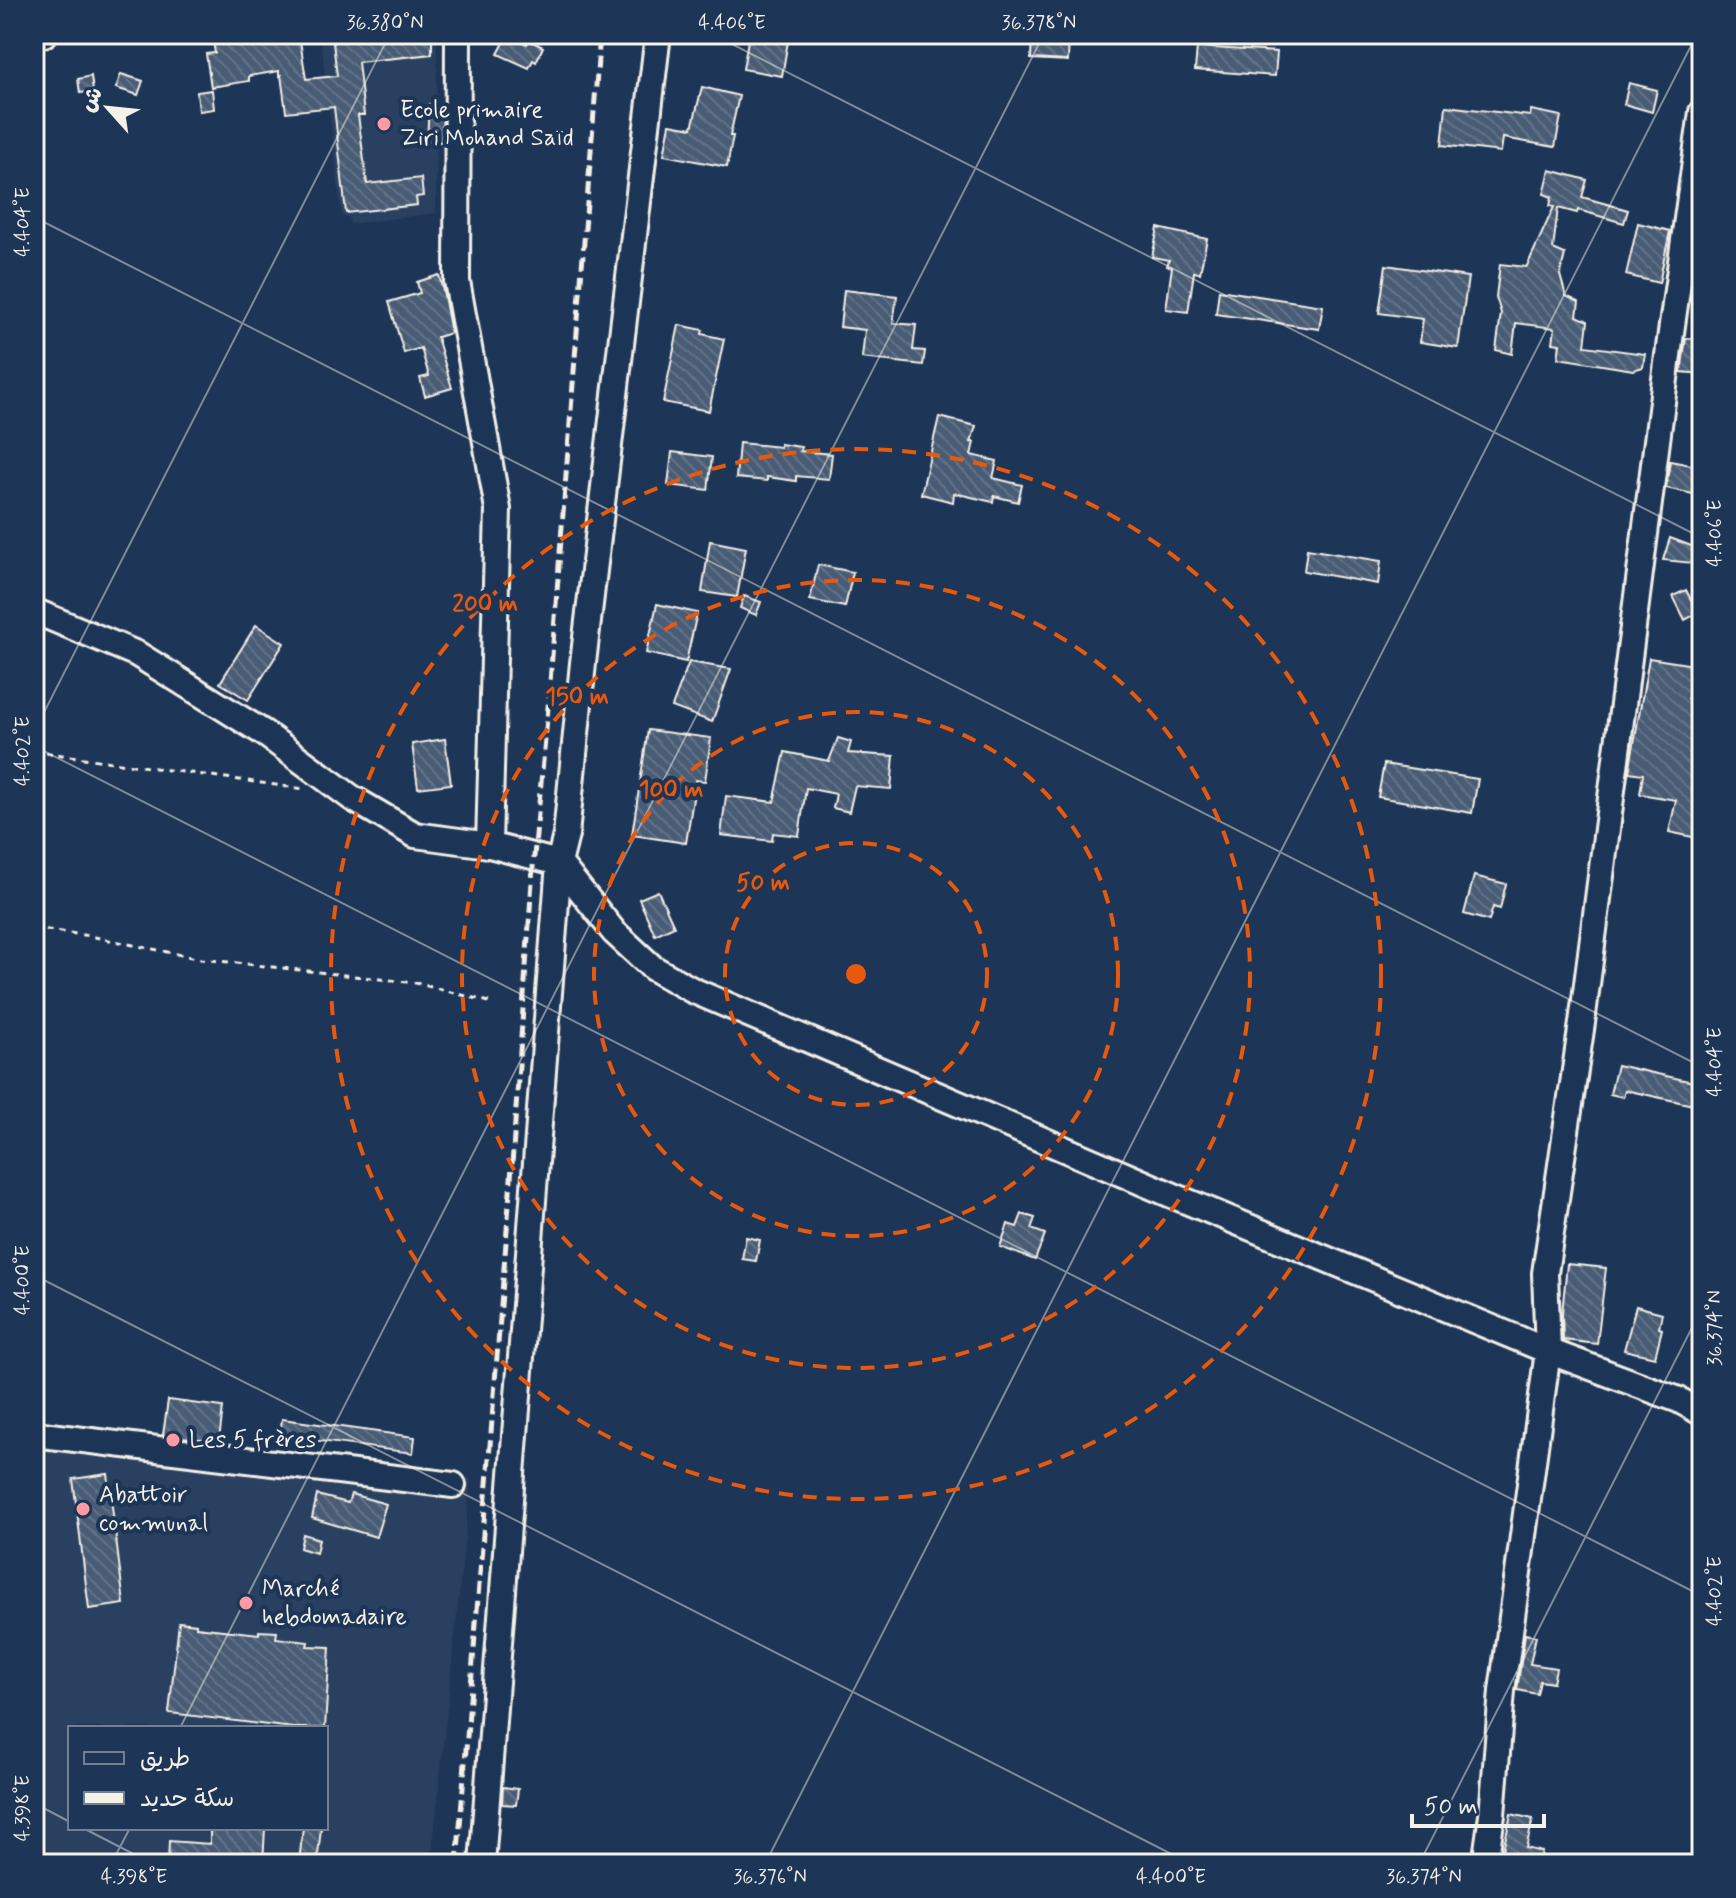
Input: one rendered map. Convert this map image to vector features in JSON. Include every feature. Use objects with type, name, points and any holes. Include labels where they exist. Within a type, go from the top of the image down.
[{"type":"street","points":[[34,35],[44,34]]},
{"type":"street","points":[[458,34],[457,281],[498,509],[489,845]]},
{"type":"street","points":[[482,1864],[559,863],[566,835],[583,663],[658,34]]},
{"type":"street","points":[[1485,1864],[1502,1691],[1548,1351],[1545,1273],[1582,1023],[1702,112]]},
{"type":"street","points":[[34,611],[137,654],[264,733],[352,798],[415,835],[489,845],[559,863],[614,932],[653,968],[692,990],[1174,1196],[1548,1351],[1679,1400],[1702,1413]]},
{"type":"street","points":[[34,1434],[453,1485]]},
{"type":"street","points":[[484,1839],[498,1864]]},
{"type":"path","points":[[34,751],[300,789],[335,785]]},
{"type":"path","points":[[34,928],[201,959],[416,983],[489,1002]]},
{"type":"shaded area","name":"Ecole primaire Ziri Mohand Saïd","points":[[320,34],[437,34],[436,213],[350,224],[349,217],[342,217]]},
{"type":"shaded area","name":"Marché hebdomadaire","points":[[34,1442],[471,1479],[431,1864],[34,1864]]},
{"type":"building","points":[[260,34],[299,34],[306,79],[337,76],[332,34],[432,34],[432,54],[358,62],[364,115],[358,115],[367,184],[421,178],[423,196],[416,197],[417,205],[346,213],[334,107],[286,112],[279,71],[249,76],[249,81],[211,87],[206,54],[215,53],[213,41]]},
{"type":"building","points":[[1032,34],[1069,34],[1068,61],[1031,59]]},
{"type":"building","points":[[508,35],[543,47],[536,62],[533,60],[529,68],[498,54]]},
{"type":"building","points":[[749,35],[788,41],[782,76],[743,69]]},
{"type":"building","points":[[1197,47],[1277,52],[1275,76],[1195,70]]},
{"type":"building","points":[[121,74],[143,81],[138,95],[116,88]]},
{"type":"building","points":[[91,76],[93,91],[80,93],[78,79]]},
{"type":"building","points":[[1629,83],[1657,90],[1652,112],[1624,104]]},
{"type":"building","points":[[702,87],[739,96],[727,167],[664,155],[670,124],[692,128]]},
{"type":"building","points":[[212,90],[214,109],[199,111],[197,92]]},
{"type":"building","points":[[429,104],[443,105],[442,142],[427,141]]},
{"type":"building","points":[[1446,106],[1530,116],[1531,110],[1561,116],[1555,147],[1503,138],[1501,152],[1442,145]]},
{"type":"building","points":[[1550,170],[1587,180],[1582,197],[1628,210],[1624,223],[1578,210],[1577,213],[1558,208],[1553,249],[1565,254],[1560,275],[1566,296],[1579,302],[1577,316],[1588,321],[1585,346],[1645,354],[1643,367],[1633,370],[1558,358],[1560,344],[1553,343],[1555,328],[1516,323],[1512,354],[1496,350],[1501,313],[1496,297],[1500,264],[1527,266],[1554,207],[1550,206],[1552,197],[1544,194]]},
{"type":"building","points":[[1638,223],[1670,231],[1659,283],[1626,275]]},
{"type":"building","points":[[1158,228],[1207,239],[1200,273],[1194,272],[1188,312],[1166,309],[1172,267],[1167,266],[1169,260],[1152,257]]},
{"type":"building","points":[[1386,265],[1468,277],[1458,348],[1420,342],[1423,319],[1379,313]]},
{"type":"building","points":[[439,275],[451,333],[437,337],[452,388],[425,396],[420,378],[429,376],[421,348],[404,353],[389,302],[420,293],[417,282]]},
{"type":"building","points":[[844,290],[897,296],[893,323],[916,325],[913,350],[925,351],[923,365],[862,358],[865,330],[840,327]]},
{"type":"building","points":[[1219,290],[1323,306],[1319,329],[1216,314]]},
{"type":"building","points":[[679,325],[724,339],[709,411],[663,402]]},
{"type":"building","points":[[1686,338],[1702,339],[1702,374],[1681,372]]},
{"type":"building","points":[[939,417],[976,426],[971,455],[997,461],[993,478],[1022,485],[1018,502],[994,496],[993,502],[954,493],[953,502],[921,494]]},
{"type":"building","points":[[739,443],[780,447],[780,444],[801,447],[800,451],[832,454],[829,479],[796,476],[796,481],[767,477],[767,481],[736,478]]},
{"type":"building","points":[[672,452],[712,457],[708,490],[668,485]]},
{"type":"building","points":[[1670,461],[1702,467],[1702,496],[1666,488]]},
{"type":"building","points":[[1670,538],[1702,550],[1702,564],[1663,560]]},
{"type":"building","points":[[710,541],[746,548],[737,597],[702,592]]},
{"type":"building","points":[[1307,549],[1381,561],[1378,584],[1304,571]]},
{"type":"building","points":[[818,565],[853,572],[845,607],[810,600]]},
{"type":"building","points":[[1686,590],[1698,613],[1685,620],[1673,596]]},
{"type":"building","points":[[744,596],[761,602],[756,615],[740,608]]},
{"type":"building","points":[[657,604],[697,613],[686,662],[646,653]]},
{"type":"building","points":[[256,625],[284,643],[248,700],[220,683]]},
{"type":"building","points":[[1649,658],[1694,665],[1688,699],[1702,702],[1702,839],[1669,832],[1676,800],[1640,794],[1643,774],[1629,772]]},
{"type":"building","points":[[689,662],[731,669],[712,722],[672,707]]},
{"type":"building","points":[[648,730],[711,738],[705,781],[696,780],[686,843],[632,835]]},
{"type":"building","points":[[838,738],[851,742],[848,753],[894,756],[891,789],[855,786],[849,812],[833,808],[836,794],[806,788],[799,836],[773,833],[772,841],[721,835],[726,796],[774,802],[785,752],[829,761]]},
{"type":"building","points":[[445,739],[451,784],[418,788],[412,744]]},
{"type":"building","points":[[1384,764],[1478,779],[1472,813],[1378,797]]},
{"type":"building","points":[[1474,876],[1506,884],[1500,909],[1493,907],[1489,921],[1464,914]]},
{"type":"building","points":[[658,891],[674,926],[655,935],[639,899]]},
{"type":"building","points":[[1617,1065],[1702,1084],[1702,1107],[1625,1090],[1623,1097],[1610,1094]]},
{"type":"building","points":[[1022,1214],[1035,1218],[1031,1229],[1045,1234],[1035,1260],[1000,1247],[1008,1224],[1017,1227]]},
{"type":"building","points":[[746,1237],[760,1240],[756,1261],[742,1259]]},
{"type":"building","points":[[1567,1264],[1606,1268],[1597,1344],[1563,1340],[1562,1313]]},
{"type":"building","points":[[1636,1306],[1662,1313],[1659,1328],[1662,1329],[1655,1357],[1624,1350]]},
{"type":"building","points":[[168,1400],[223,1407],[219,1441],[163,1435]]},
{"type":"building","points":[[282,1419],[415,1437],[413,1453],[280,1436]]},
{"type":"building","points":[[108,1474],[124,1604],[89,1609],[73,1479]]},
{"type":"building","points":[[351,1494],[386,1504],[376,1537],[312,1518],[317,1495],[348,1503]]},
{"type":"building","points":[[303,1534],[319,1539],[316,1553],[300,1548]]},
{"type":"building","points":[[179,1622],[196,1624],[196,1627],[259,1634],[259,1631],[277,1632],[276,1638],[308,1642],[307,1646],[330,1647],[325,1726],[276,1726],[169,1713]]},
{"type":"building","points":[[1525,1634],[1536,1636],[1530,1664],[1556,1668],[1553,1683],[1540,1681],[1537,1694],[1517,1690]]},
{"type":"building","points":[[503,1787],[518,1789],[516,1805],[502,1804]]},
{"type":"building","points":[[1511,1814],[1533,1819],[1526,1848],[1542,1852],[1539,1864],[1500,1864]]},
{"type":"building","points":[[210,1830],[265,1830],[263,1864],[168,1864],[169,1841],[210,1844]]},
{"type":"building","points":[[303,1830],[321,1830],[317,1864],[299,1862]]},
{"type":"railway","points":[[457,1864],[600,34]]},
{"type":"place","name":"Ecole primaire Ziri Mohand Saïd","points":[[384,124]]},
{"type":"place","name":"Les 5 frères","points":[[173,1440]]},
{"type":"place","name":"Abattoir communal","points":[[83,1509]]},
{"type":"place","name":"Marché hebdomadaire","points":[[246,1603]]}]
